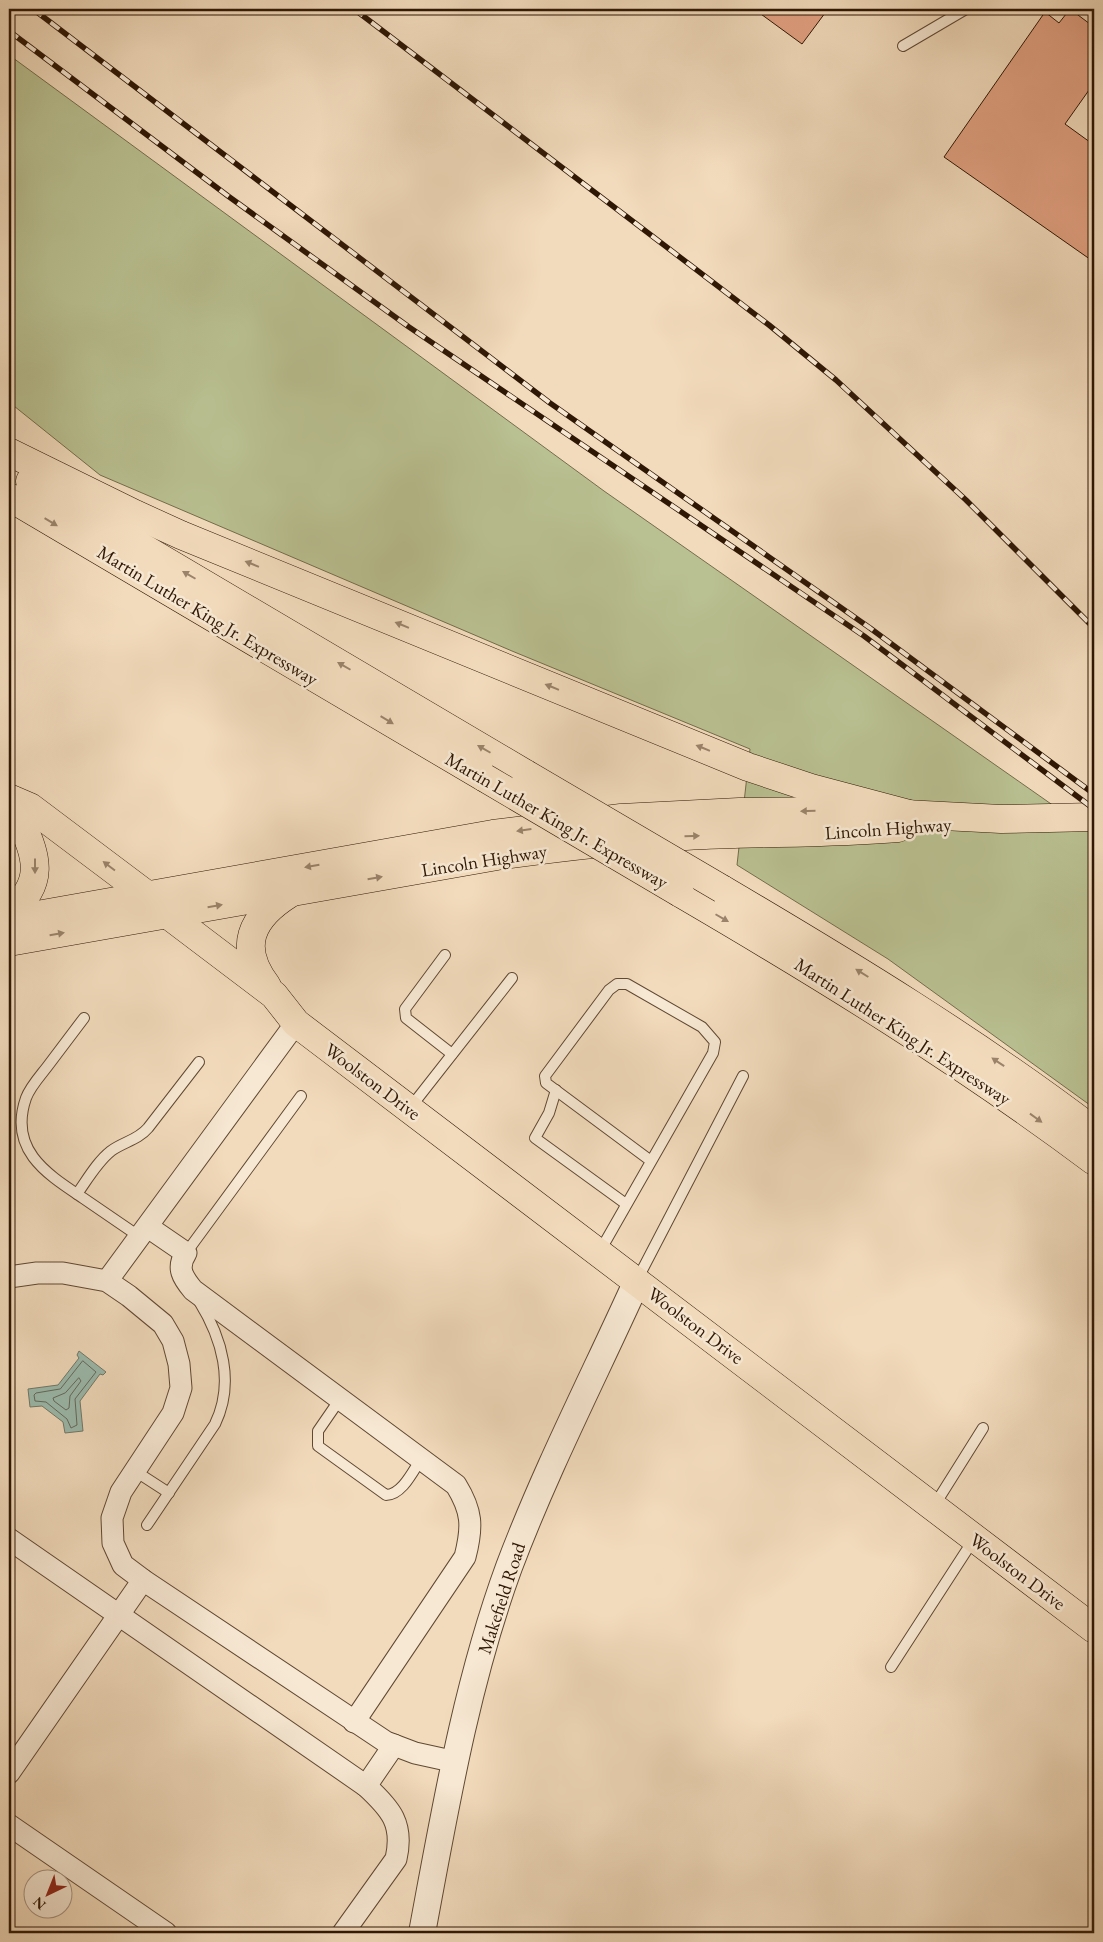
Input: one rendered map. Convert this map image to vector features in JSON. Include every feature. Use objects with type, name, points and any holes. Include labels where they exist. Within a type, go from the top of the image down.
[{"type":"main road","points":[[9,452],[181,535],[748,767],[811,788],[909,814]]},
{"type":"main road","name":"Martin Luther King Jr. Expressway","points":[[9,468],[834,955],[961,1036],[1094,1130]]},
{"type":"main road","name":"Martin Luther King Jr. Expressway","points":[[9,498],[821,976],[891,1020],[1012,1101],[1094,1161]]},
{"type":"main road","points":[[9,912],[26,896],[36,870],[34,854],[29,839],[12,810],[30,807],[145,907]]},
{"type":"main road","name":"Lincoln Highway","points":[[145,907],[493,834],[621,818],[738,812],[847,811],[1001,819]]},
{"type":"main road","name":"Lincoln Highway","points":[[145,907],[293,892],[497,856],[623,840],[688,836],[847,832],[1001,819],[1094,817]]},
{"type":"main road","points":[[274,995],[252,964],[250,951],[252,936],[266,911],[293,892]]},
{"type":"main road","points":[[9,920],[145,907]]},
{"type":"main road","points":[[9,942],[145,907]]},
{"type":"main road","name":"Woolston Drive","points":[[145,907],[274,995],[296,1023]]},
{"type":"main road","name":"Woolston Drive","points":[[145,907],[263,1009],[296,1023],[1094,1629]]},
{"type":"street","points":[[107,1281],[296,1023]]},
{"type":"street","points":[[144,1232],[186,1253],[181,1260],[180,1268],[184,1279],[193,1290],[456,1485],[466,1501],[470,1526],[465,1557],[354,1722]]},
{"type":"street","points":[[9,1278],[37,1273],[63,1273],[107,1281],[129,1296],[163,1324],[172,1341],[179,1364],[181,1388],[173,1413],[121,1492],[112,1518],[113,1543],[123,1565],[386,1742],[415,1753],[456,1762]]},
{"type":"street","name":"Makefield Road","points":[[422,1933],[456,1762],[478,1667],[509,1568],[542,1486],[637,1281]]},
{"type":"street","points":[[9,1539],[366,1786],[385,1806],[399,1833],[396,1859],[343,1933]]},
{"type":"street","points":[[9,1774],[120,1616],[143,1580]]},
{"type":"street","points":[[366,1786],[394,1745]]},
{"type":"street","points":[[9,1825],[166,1933]]},
{"type":"lane","points":[[903,46],[966,9]]},
{"type":"lane","points":[[445,955],[405,1009],[406,1018],[452,1054]]},
{"type":"lane","points":[[409,1109],[512,978]]},
{"type":"lane","points":[[599,1252],[714,1053],[715,1042],[702,1028],[627,984],[617,984],[609,990],[546,1076],[546,1083],[651,1161]]},
{"type":"lane","points":[[84,1018],[34,1083],[26,1098],[23,1133],[28,1150],[38,1164],[77,1194],[144,1232]]},
{"type":"lane","points":[[77,1194],[112,1150],[142,1135],[199,1062]]},
{"type":"lane","points":[[637,1281],[743,1076]]},
{"type":"lane","points":[[556,1090],[549,1113],[535,1138],[626,1204]]},
{"type":"lane","points":[[186,1253],[301,1096]]},
{"type":"lane","points":[[147,1525],[215,1424],[221,1413],[225,1394],[225,1372],[222,1351],[205,1311],[193,1290]]},
{"type":"lane","points":[[340,1399],[318,1432],[318,1446],[386,1495],[393,1495],[398,1491],[421,1459]]},
{"type":"lane","points":[[934,1506],[984,1428]]},
{"type":"lane","points":[[135,1471],[169,1493]]},
{"type":"lane","points":[[891,1667],[974,1538]]},
{"type":"green space","points":[[9,55],[604,491],[1094,834],[1094,1108],[888,959],[737,865],[750,749],[512,651],[100,475],[9,402]]},
{"type":"water","points":[[79,1351],[106,1372],[103,1375],[100,1374],[80,1401],[83,1431],[65,1433],[63,1422],[42,1406],[30,1407],[28,1389],[58,1385],[79,1358],[77,1355]]},
{"type":"building","points":[[754,9],[828,9],[802,44]]},
{"type":"building","points":[[1070,9],[1094,27],[1094,83],[1065,124],[1094,145],[1094,262],[944,157],[1045,12],[1059,23]]},
{"type":"railway","points":[[33,9],[550,403],[870,628],[1094,794]]},
{"type":"railway","points":[[354,9],[769,325],[836,380],[966,500],[1094,628]]},
{"type":"railway","points":[[9,31],[228,196],[409,327],[864,636],[1094,809]]}]
